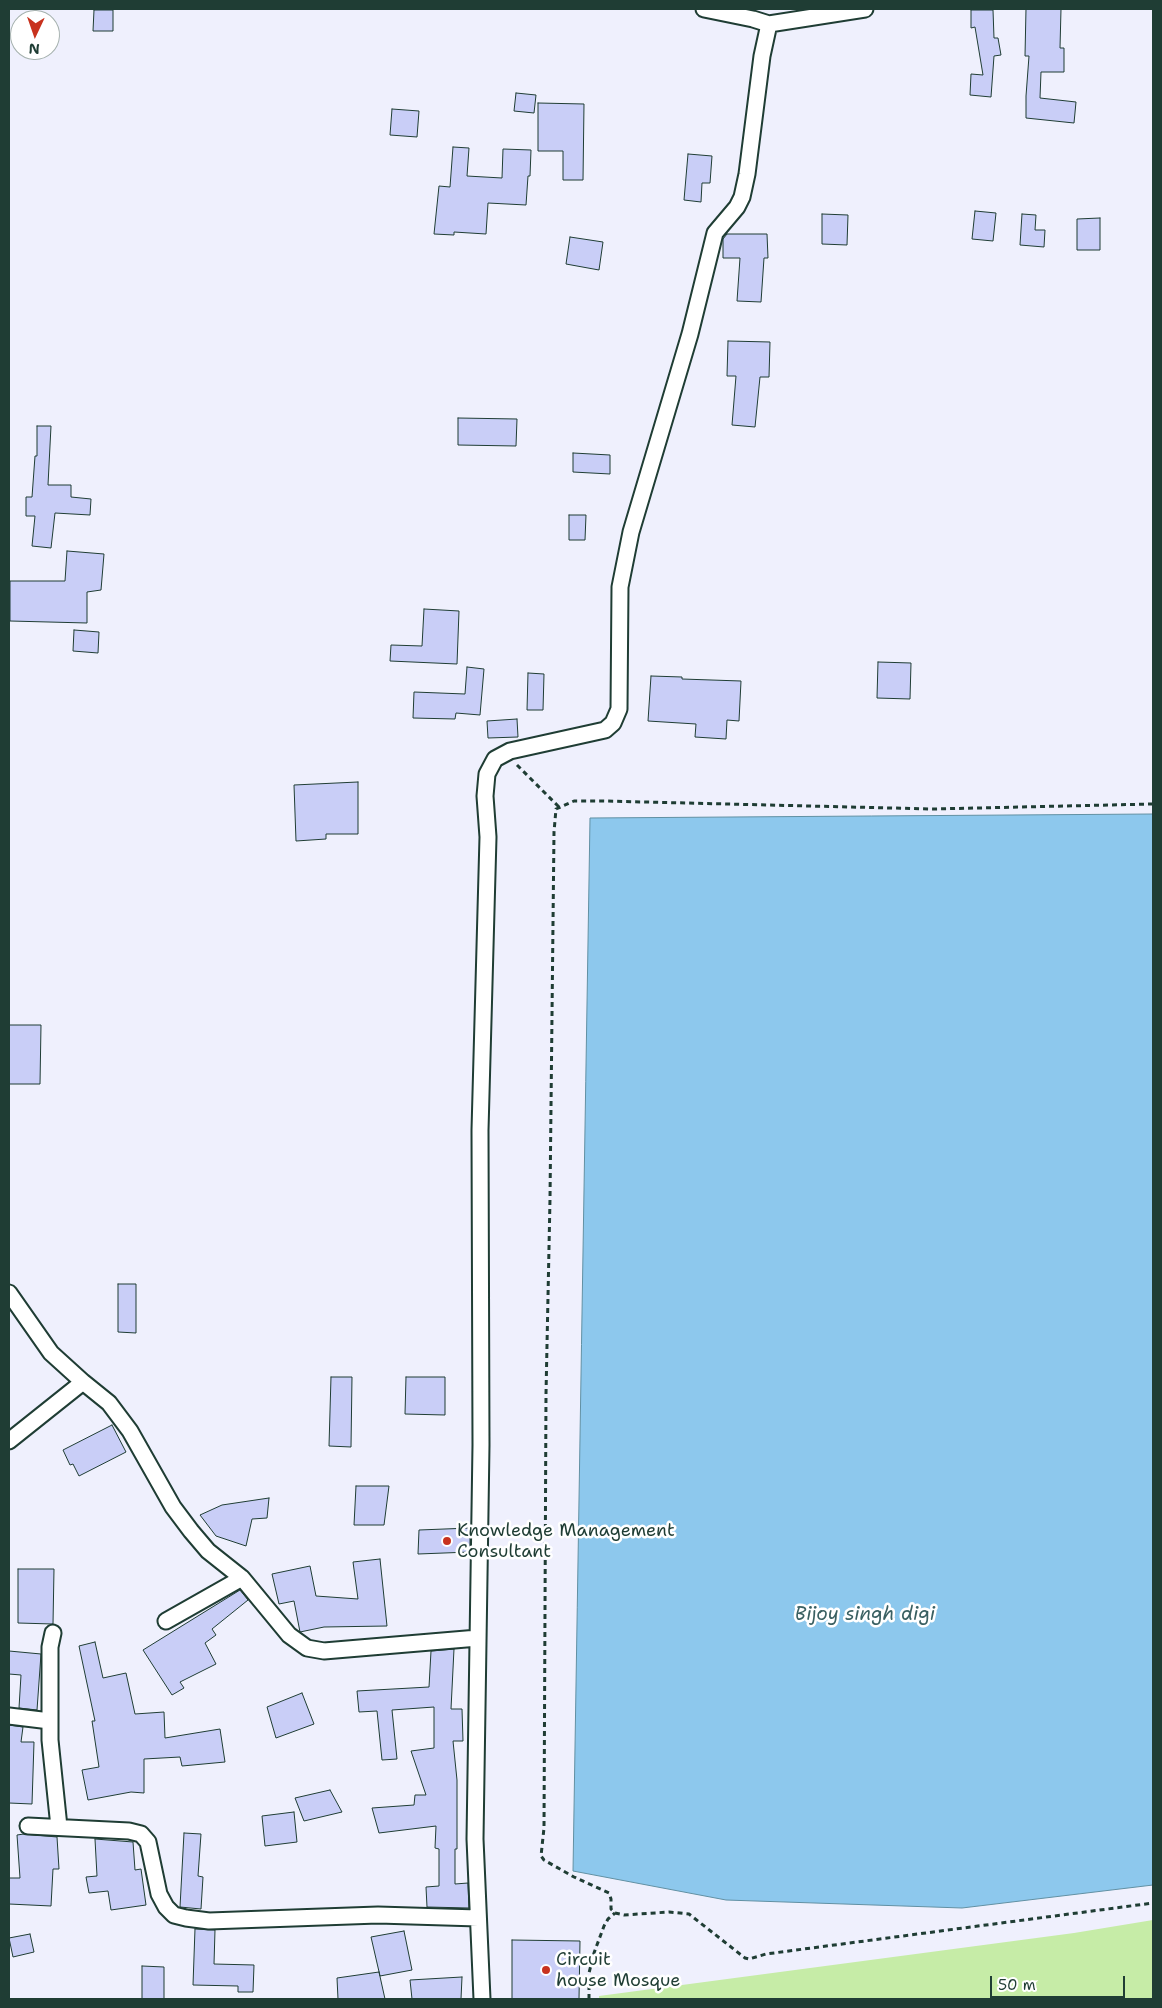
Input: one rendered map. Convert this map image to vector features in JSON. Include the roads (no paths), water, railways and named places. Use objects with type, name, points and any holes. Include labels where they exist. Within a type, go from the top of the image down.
[{"type":"street","points":[[704,9],[769,24],[865,9]]},
{"type":"street","points":[[482,1999],[475,1839],[481,1444],[480,1130],[488,837],[485,796],[487,774],[495,759],[506,754],[534,745],[605,730],[613,722],[619,709],[620,587],[631,532],[684,353],[716,233],[737,207],[742,197],[747,174],[762,56],[769,24]]},
{"type":"street","points":[[9,1293],[51,1353],[109,1403],[130,1431],[174,1507],[191,1531],[208,1551],[242,1578],[289,1635],[308,1648],[324,1650],[478,1638]]},
{"type":"street","points":[[9,1441],[83,1382]]},
{"type":"street","points":[[166,1621],[242,1578]]},
{"type":"street","points":[[53,1633],[50,1647],[50,1740],[59,1827]]},
{"type":"street","points":[[9,1716],[50,1721]]},
{"type":"street","points":[[28,1826],[141,1834],[148,1842],[159,1894],[166,1907],[174,1915],[186,1918],[209,1921],[378,1915],[478,1918]]},
{"type":"water","name":"Bijoy singh digi","points":[[1153,814],[1153,1885],[962,1908],[726,1900],[573,1871],[590,818]]},
{"type":"place","name":"Knowledge Management Consultant","points":[[447,1541]]},
{"type":"place","name":"Circuit house Mosque","points":[[546,1970]]}]
